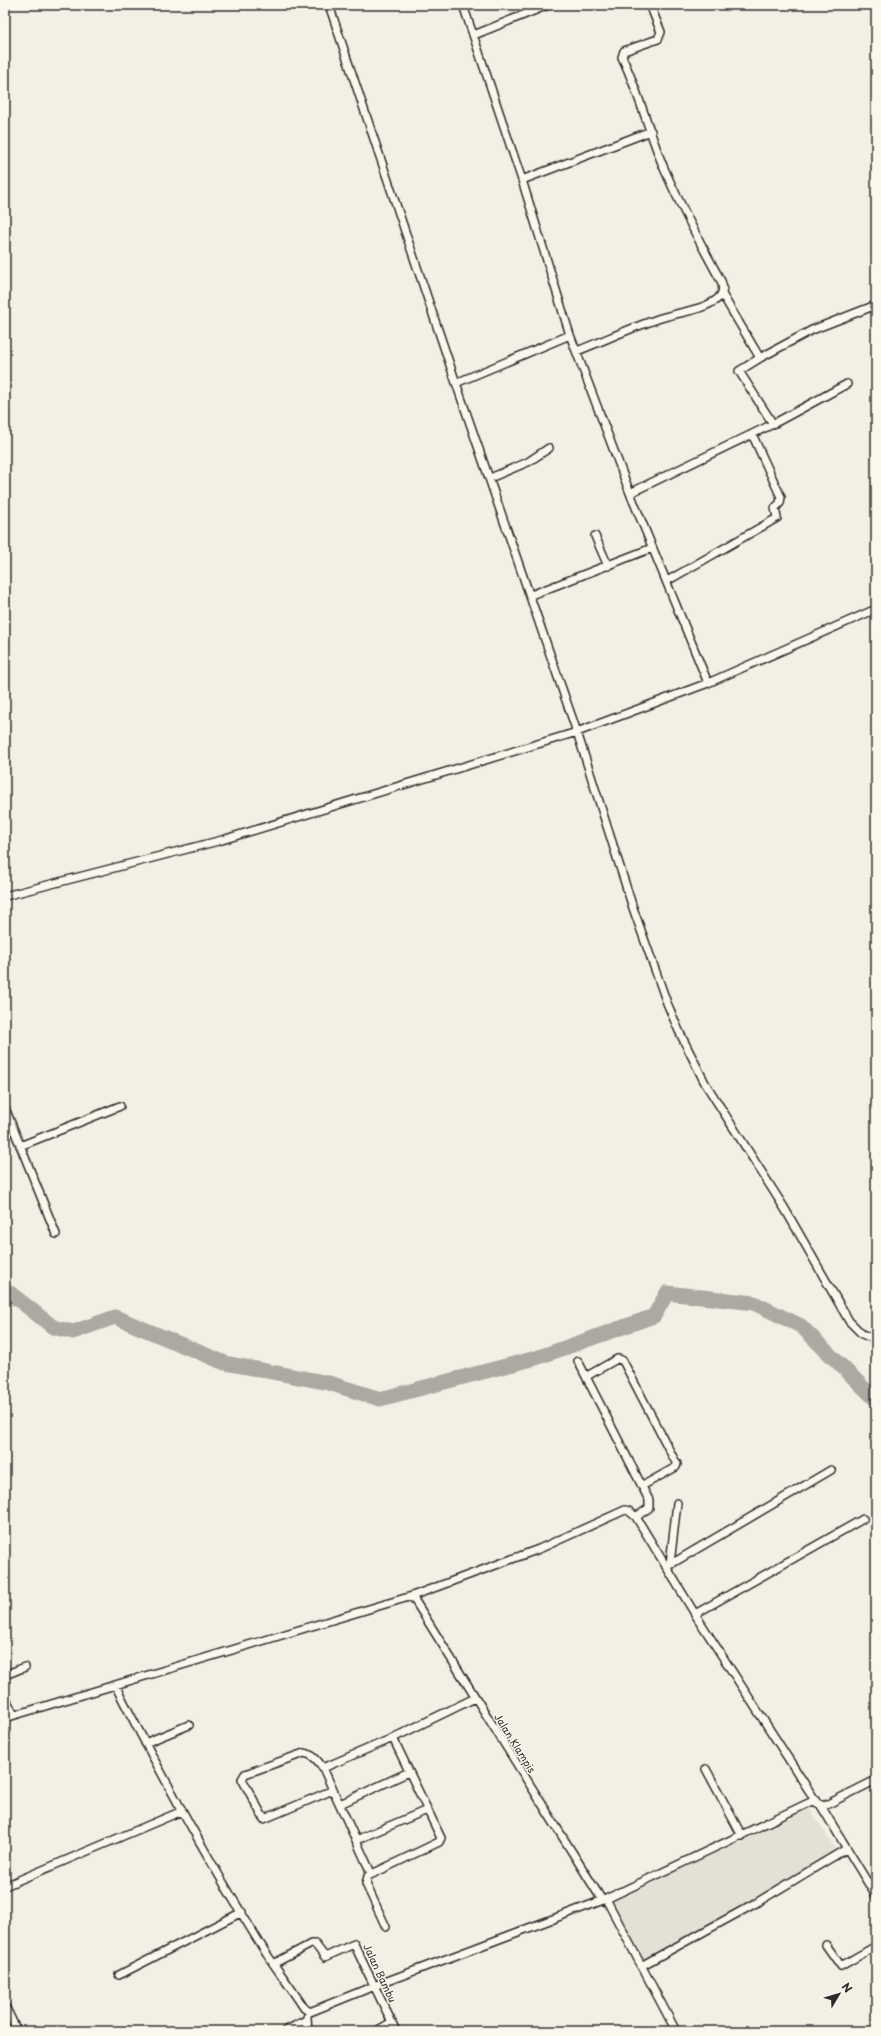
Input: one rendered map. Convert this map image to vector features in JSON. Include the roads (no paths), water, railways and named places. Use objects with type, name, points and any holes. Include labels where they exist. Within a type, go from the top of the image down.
[{"type":"street","points":[[329,5],[456,383],[531,595],[577,732],[633,908],[667,1003],[695,1064],[722,1114],[784,1209],[849,1321],[862,1334],[876,1340]]},
{"type":"street","points":[[463,5],[522,180],[570,335],[630,493],[708,683]]},
{"type":"street","points":[[474,35],[548,5]]},
{"type":"street","points":[[650,5],[661,32],[661,36],[658,39],[624,51],[622,57],[640,98],[663,164],[684,213],[723,285],[722,294],[760,358]]},
{"type":"street","points":[[522,180],[651,130]]},
{"type":"street","points":[[577,351],[655,320],[702,306],[717,299],[722,294]]},
{"type":"street","points":[[773,424],[739,371],[812,330],[876,305]]},
{"type":"street","points":[[456,383],[570,335]]},
{"type":"street","points":[[630,493],[773,424],[847,384]]},
{"type":"street","points":[[667,581],[777,518],[775,508],[780,503],[781,497],[752,434]]},
{"type":"street","points":[[490,478],[528,462],[549,448]]},
{"type":"street","points":[[596,536],[608,566]]},
{"type":"street","points":[[531,595],[652,548]]},
{"type":"street","points":[[5,896],[222,840],[577,732],[708,683],[876,609]]},
{"type":"street","points":[[20,1146],[120,1106]]},
{"type":"street","points":[[5,1108],[56,1234]]},
{"type":"street","points":[[5,1131],[13,1128]]},
{"type":"street","points":[[587,1376],[617,1359],[621,1360],[677,1464],[676,1467],[642,1486]]},
{"type":"street","points":[[578,1360],[642,1486],[650,1506],[636,1517]]},
{"type":"street","points":[[668,1566],[831,1470]]},
{"type":"street","points":[[668,1566],[677,1503]]},
{"type":"street","points":[[5,1718],[412,1596],[539,1549],[625,1510],[633,1513],[668,1566],[695,1614],[814,1800],[821,1806],[876,1896]]},
{"type":"street","points":[[695,1614],[863,1519]]},
{"type":"street","name":"Jalan Klampis","points":[[412,1596],[475,1698],[604,1899],[676,2031]]},
{"type":"street","points":[[5,1674],[25,1667]]},
{"type":"street","points":[[115,1685],[182,1811],[242,1912],[308,2012],[306,2020],[308,2031]]},
{"type":"street","points":[[5,1697],[14,1715]]},
{"type":"street","points":[[323,1768],[393,1738],[475,1698]]},
{"type":"street","points":[[145,1743],[189,1725]]},
{"type":"street","points":[[386,1927],[366,1884],[366,1878],[371,1873],[441,1840],[441,1835],[427,1810],[393,1738]]},
{"type":"street","points":[[333,1790],[264,1818],[242,1781],[244,1774],[304,1753],[309,1754],[318,1760],[323,1768],[340,1804],[371,1873]]},
{"type":"street","points":[[706,1769],[742,1836]]},
{"type":"street","points":[[340,1804],[409,1772]]},
{"type":"street","points":[[821,1806],[824,1806],[876,1780]]},
{"type":"street","points":[[308,2012],[604,1899],[659,1872],[742,1836],[814,1800]]},
{"type":"street","points":[[356,1840],[427,1810]]},
{"type":"street","points":[[5,1886],[182,1811]]},
{"type":"street","points":[[641,1966],[756,1903],[846,1849]]},
{"type":"street","points":[[119,1974],[242,1912]]},
{"type":"street","name":"Jalan Bambu","points":[[275,1963],[311,1944],[315,1944],[325,1957],[354,1944],[396,2031]]},
{"type":"street","points":[[826,1945],[841,1966],[876,1946]]},
{"type":"street","points":[[5,2006],[17,2031]]},
{"type":"street","points":[[285,2031],[306,2020]]},
{"type":"street","points":[[376,2031],[392,2022]]},
{"type":"waterway","points":[[5,1293],[10,1293],[53,1327],[73,1332],[115,1317],[225,1363],[329,1383],[380,1399],[536,1358],[654,1316],[667,1293],[754,1303],[801,1326],[876,1400]]}]
